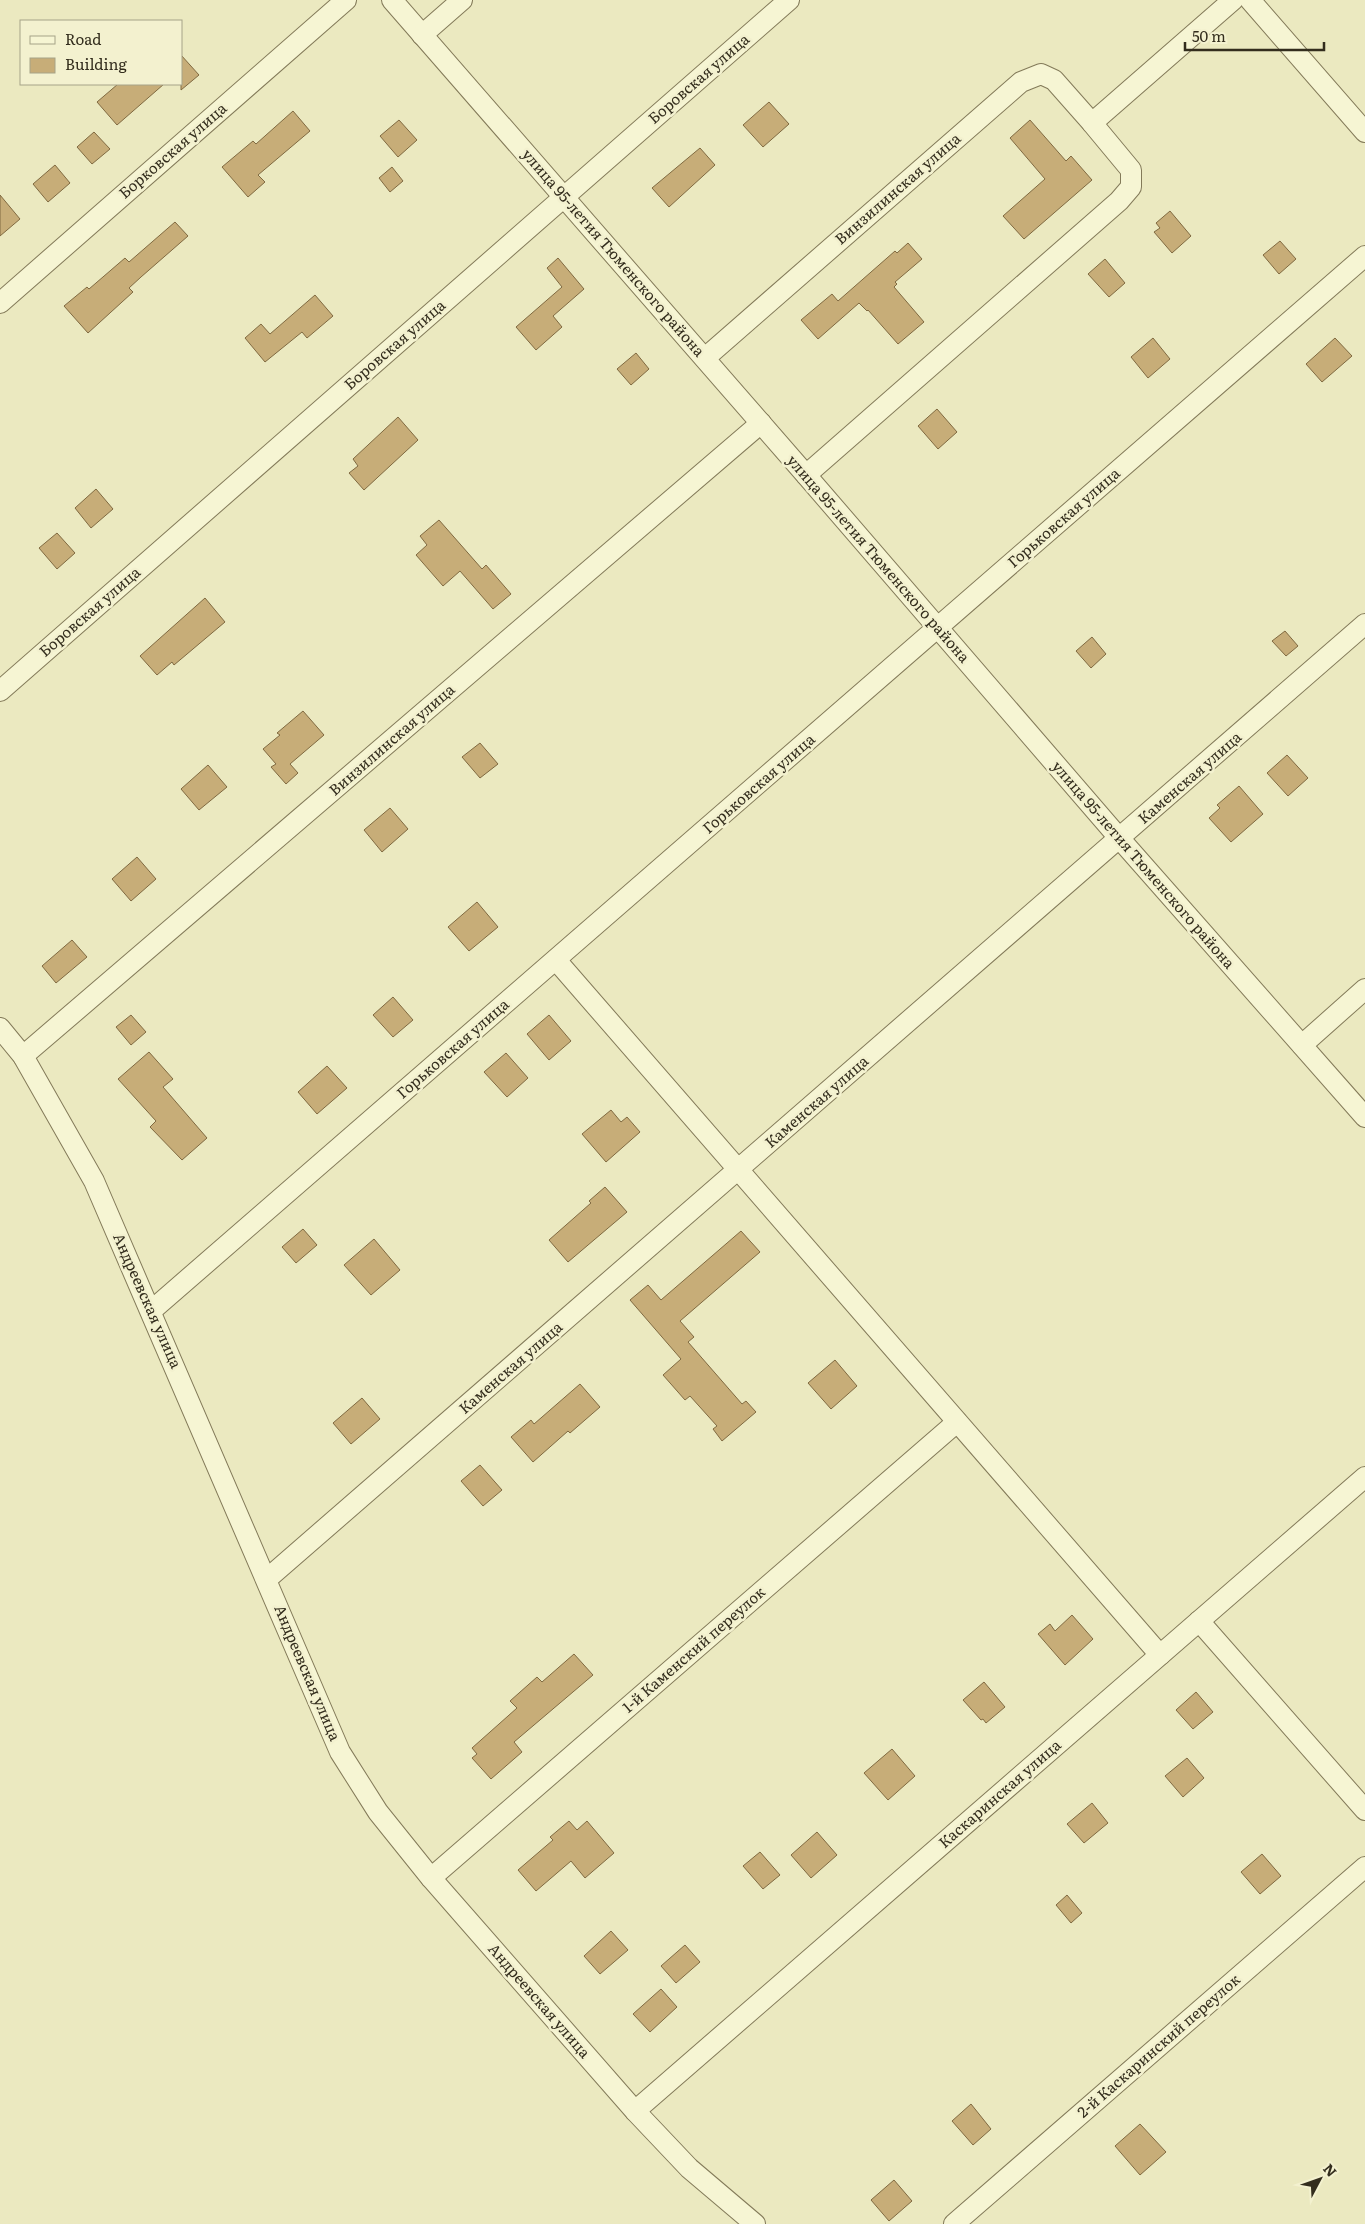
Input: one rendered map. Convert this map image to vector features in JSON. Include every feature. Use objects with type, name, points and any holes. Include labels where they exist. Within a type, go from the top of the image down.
[{"type":"street","name":"Борковская улица","points":[[0,302],[346,0]]},
{"type":"street","name":"улица 95-летия Тюменского района","points":[[392,0],[705,358],[1120,839],[1365,1117]]},
{"type":"street","points":[[422,35],[462,0]]},
{"type":"street","name":"Боровская улица","points":[[0,690],[789,0]]},
{"type":"street","points":[[1092,123],[1233,0]]},
{"type":"street","points":[[1250,0],[1365,132]]},
{"type":"street","name":"Винзилинская улица","points":[[705,358],[1021,82],[1041,74],[1054,80],[1092,123],[1132,170],[1131,187],[1120,202],[806,475]]},
{"type":"street","name":"Горьковская улица","points":[[151,1311],[1365,256]]},
{"type":"street","name":"Винзилинская улица","points":[[23,1056],[761,423]]},
{"type":"street","name":"Каменская улица","points":[[267,1579],[1365,624]]},
{"type":"street","points":[[556,960],[1160,1655]]},
{"type":"street","points":[[1302,1045],[1365,990]]},
{"type":"street","name":"Андреевская улица","points":[[0,1028],[23,1056],[94,1181],[340,1752],[378,1812],[431,1878],[635,2111],[689,2168],[755,2224]]},
{"type":"street","name":"1-й Каменский переулок","points":[[431,1878],[957,1422]]},
{"type":"street","name":"Каскаринская улица","points":[[635,2111],[1365,1477]]},
{"type":"street","points":[[1199,1621],[1365,1810]]},
{"type":"street","name":"2-й Каскаринский переулок","points":[[954,2224],[1365,1868]]},
{"type":"building","points":[[182,56],[199,75],[181,90],[182,85]]},
{"type":"building","points":[[117,85],[163,85],[117,125],[97,102]]},
{"type":"building","points":[[769,102],[789,124],[763,147],[743,125]]},
{"type":"building","points":[[293,111],[310,131],[258,175],[265,182],[248,197],[222,167],[253,141],[256,144]]},
{"type":"building","points":[[399,120],[417,140],[398,157],[380,136]]},
{"type":"building","points":[[1030,120],[1066,161],[1071,156],[1092,180],[1024,239],[1003,216],[1045,179],[1010,138]]},
{"type":"building","points":[[94,132],[110,149],[92,164],[77,147]]},
{"type":"building","points":[[700,148],[715,165],[669,207],[652,188]]},
{"type":"building","points":[[55,165],[70,183],[48,202],[33,184]]},
{"type":"building","points":[[392,167],[403,181],[390,192],[379,178]]},
{"type":"building","points":[[0,195],[20,219],[0,236]]},
{"type":"building","points":[[1170,211],[1191,236],[1172,253],[1154,232],[1160,228],[1156,223]]},
{"type":"building","points":[[175,222],[188,236],[129,288],[133,292],[88,333],[64,306],[87,287],[89,289],[125,258],[129,262]]},
{"type":"building","points":[[1280,241],[1296,259],[1279,274],[1263,255]]},
{"type":"building","points":[[908,243],[922,259],[895,282],[897,284],[894,287],[924,322],[898,344],[868,310],[859,303],[818,339],[801,320],[832,294],[838,301],[895,251],[897,253]]},
{"type":"building","points":[[558,258],[584,289],[553,316],[562,327],[536,350],[516,327],[562,287],[547,268]]},
{"type":"building","points":[[1105,259],[1125,283],[1109,297],[1088,274]]},
{"type":"building","points":[[315,295],[333,316],[307,338],[302,332],[265,362],[245,338],[261,324],[270,334]]},
{"type":"building","points":[[1153,338],[1170,359],[1148,378],[1131,357]]},
{"type":"building","points":[[1335,338],[1352,356],[1322,382],[1306,364]]},
{"type":"building","points":[[636,353],[649,369],[631,385],[617,369]]},
{"type":"building","points":[[937,409],[957,432],[938,449],[918,426]]},
{"type":"building","points":[[398,417],[418,440],[364,490],[349,473],[358,466],[353,459]]},
{"type":"building","points":[[96,489],[113,509],[91,528],[75,508]]},
{"type":"building","points":[[439,520],[482,569],[486,565],[511,594],[493,609],[460,571],[443,586],[416,555],[427,545],[420,536]]},
{"type":"building","points":[[57,533],[75,553],[57,569],[39,548]]},
{"type":"building","points":[[205,598],[225,622],[174,665],[172,662],[157,675],[140,656]]},
{"type":"building","points":[[1285,631],[1298,646],[1286,656],[1272,641]]},
{"type":"building","points":[[1092,637],[1106,654],[1091,668],[1076,651]]},
{"type":"building","points":[[303,711],[324,735],[290,764],[298,773],[286,784],[271,767],[276,764],[263,749],[280,735],[277,733]]},
{"type":"building","points":[[480,743],[498,764],[480,778],[462,757]]},
{"type":"building","points":[[1287,755],[1308,778],[1288,796],[1267,773]]},
{"type":"building","points":[[208,765],[227,787],[199,810],[181,789]]},
{"type":"building","points":[[1239,786],[1263,814],[1231,842],[1209,818],[1220,808],[1217,805]]},
{"type":"building","points":[[390,808],[408,829],[382,852],[364,830]]},
{"type":"building","points":[[137,857],[156,879],[131,901],[112,879]]},
{"type":"building","points":[[477,902],[498,927],[469,951],[448,927]]},
{"type":"building","points":[[72,940],[87,957],[56,983],[42,966]]},
{"type":"building","points":[[393,997],[413,1020],[393,1037],[373,1015]]},
{"type":"building","points":[[131,1015],[146,1032],[131,1045],[116,1027]]},
{"type":"building","points":[[549,1015],[571,1041],[549,1060],[527,1034]]},
{"type":"building","points":[[149,1052],[173,1079],[163,1087],[207,1138],[182,1160],[150,1127],[156,1121],[118,1079]]},
{"type":"building","points":[[506,1053],[528,1078],[507,1097],[484,1072]]},
{"type":"building","points":[[327,1066],[347,1088],[317,1114],[298,1092]]},
{"type":"building","points":[[611,1110],[621,1122],[627,1117],[640,1132],[606,1162],[582,1134]]},
{"type":"building","points":[[605,1187],[627,1212],[568,1262],[549,1240],[591,1203],[589,1201]]},
{"type":"building","points":[[303,1229],[317,1245],[296,1263],[282,1247]]},
{"type":"building","points":[[741,1231],[760,1252],[680,1321],[694,1337],[688,1342],[742,1404],[746,1401],[756,1412],[722,1441],[713,1429],[717,1426],[690,1396],[685,1400],[663,1375],[681,1359],[630,1300],[648,1285],[661,1300]]},
{"type":"building","points":[[374,1239],[400,1270],[371,1295],[344,1265]]},
{"type":"building","points":[[835,1360],[857,1386],[831,1409],[808,1383]]},
{"type":"building","points":[[580,1384],[600,1407],[570,1433],[568,1431],[533,1462],[511,1437],[531,1420],[534,1424]]},
{"type":"building","points":[[362,1398],[380,1419],[351,1444],[333,1423]]},
{"type":"building","points":[[480,1465],[502,1490],[483,1506],[461,1481]]},
{"type":"building","points":[[1072,1615],[1093,1639],[1065,1665],[1038,1634],[1050,1624],[1055,1631]]},
{"type":"building","points":[[574,1654],[593,1675],[514,1742],[522,1752],[491,1779],[472,1758],[477,1754],[472,1748],[517,1708],[510,1701],[537,1677],[542,1682]]},
{"type":"building","points":[[984,1682],[1005,1707],[986,1723],[963,1700]]},
{"type":"building","points":[[1196,1692],[1213,1712],[1193,1729],[1176,1710]]},
{"type":"building","points":[[892,1749],[915,1776],[888,1800],[864,1773]]},
{"type":"building","points":[[1187,1758],[1204,1778],[1183,1797],[1165,1776]]},
{"type":"building","points":[[1092,1803],[1108,1823],[1084,1843],[1067,1824]]},
{"type":"building","points":[[569,1821],[577,1830],[587,1821],[614,1853],[585,1878],[571,1861],[536,1891],[518,1870],[553,1840],[550,1837]]},
{"type":"building","points":[[817,1832],[837,1855],[811,1878],[791,1855]]},
{"type":"building","points":[[760,1852],[780,1875],[763,1889],[743,1866]]},
{"type":"building","points":[[1262,1854],[1281,1876],[1260,1894],[1241,1872]]},
{"type":"building","points":[[1067,1895],[1082,1913],[1071,1923],[1056,1905]]},
{"type":"building","points":[[611,1931],[628,1950],[600,1974],[584,1956]]},
{"type":"building","points":[[685,1945],[700,1962],[676,1983],[661,1966]]},
{"type":"building","points":[[661,1989],[677,2007],[650,2032],[633,2014]]},
{"type":"building","points":[[971,2104],[991,2129],[973,2145],[952,2121]]},
{"type":"building","points":[[1140,2124],[1166,2152],[1140,2175],[1115,2146]]},
{"type":"building","points":[[894,2180],[912,2201],[889,2221],[871,2200]]}]
